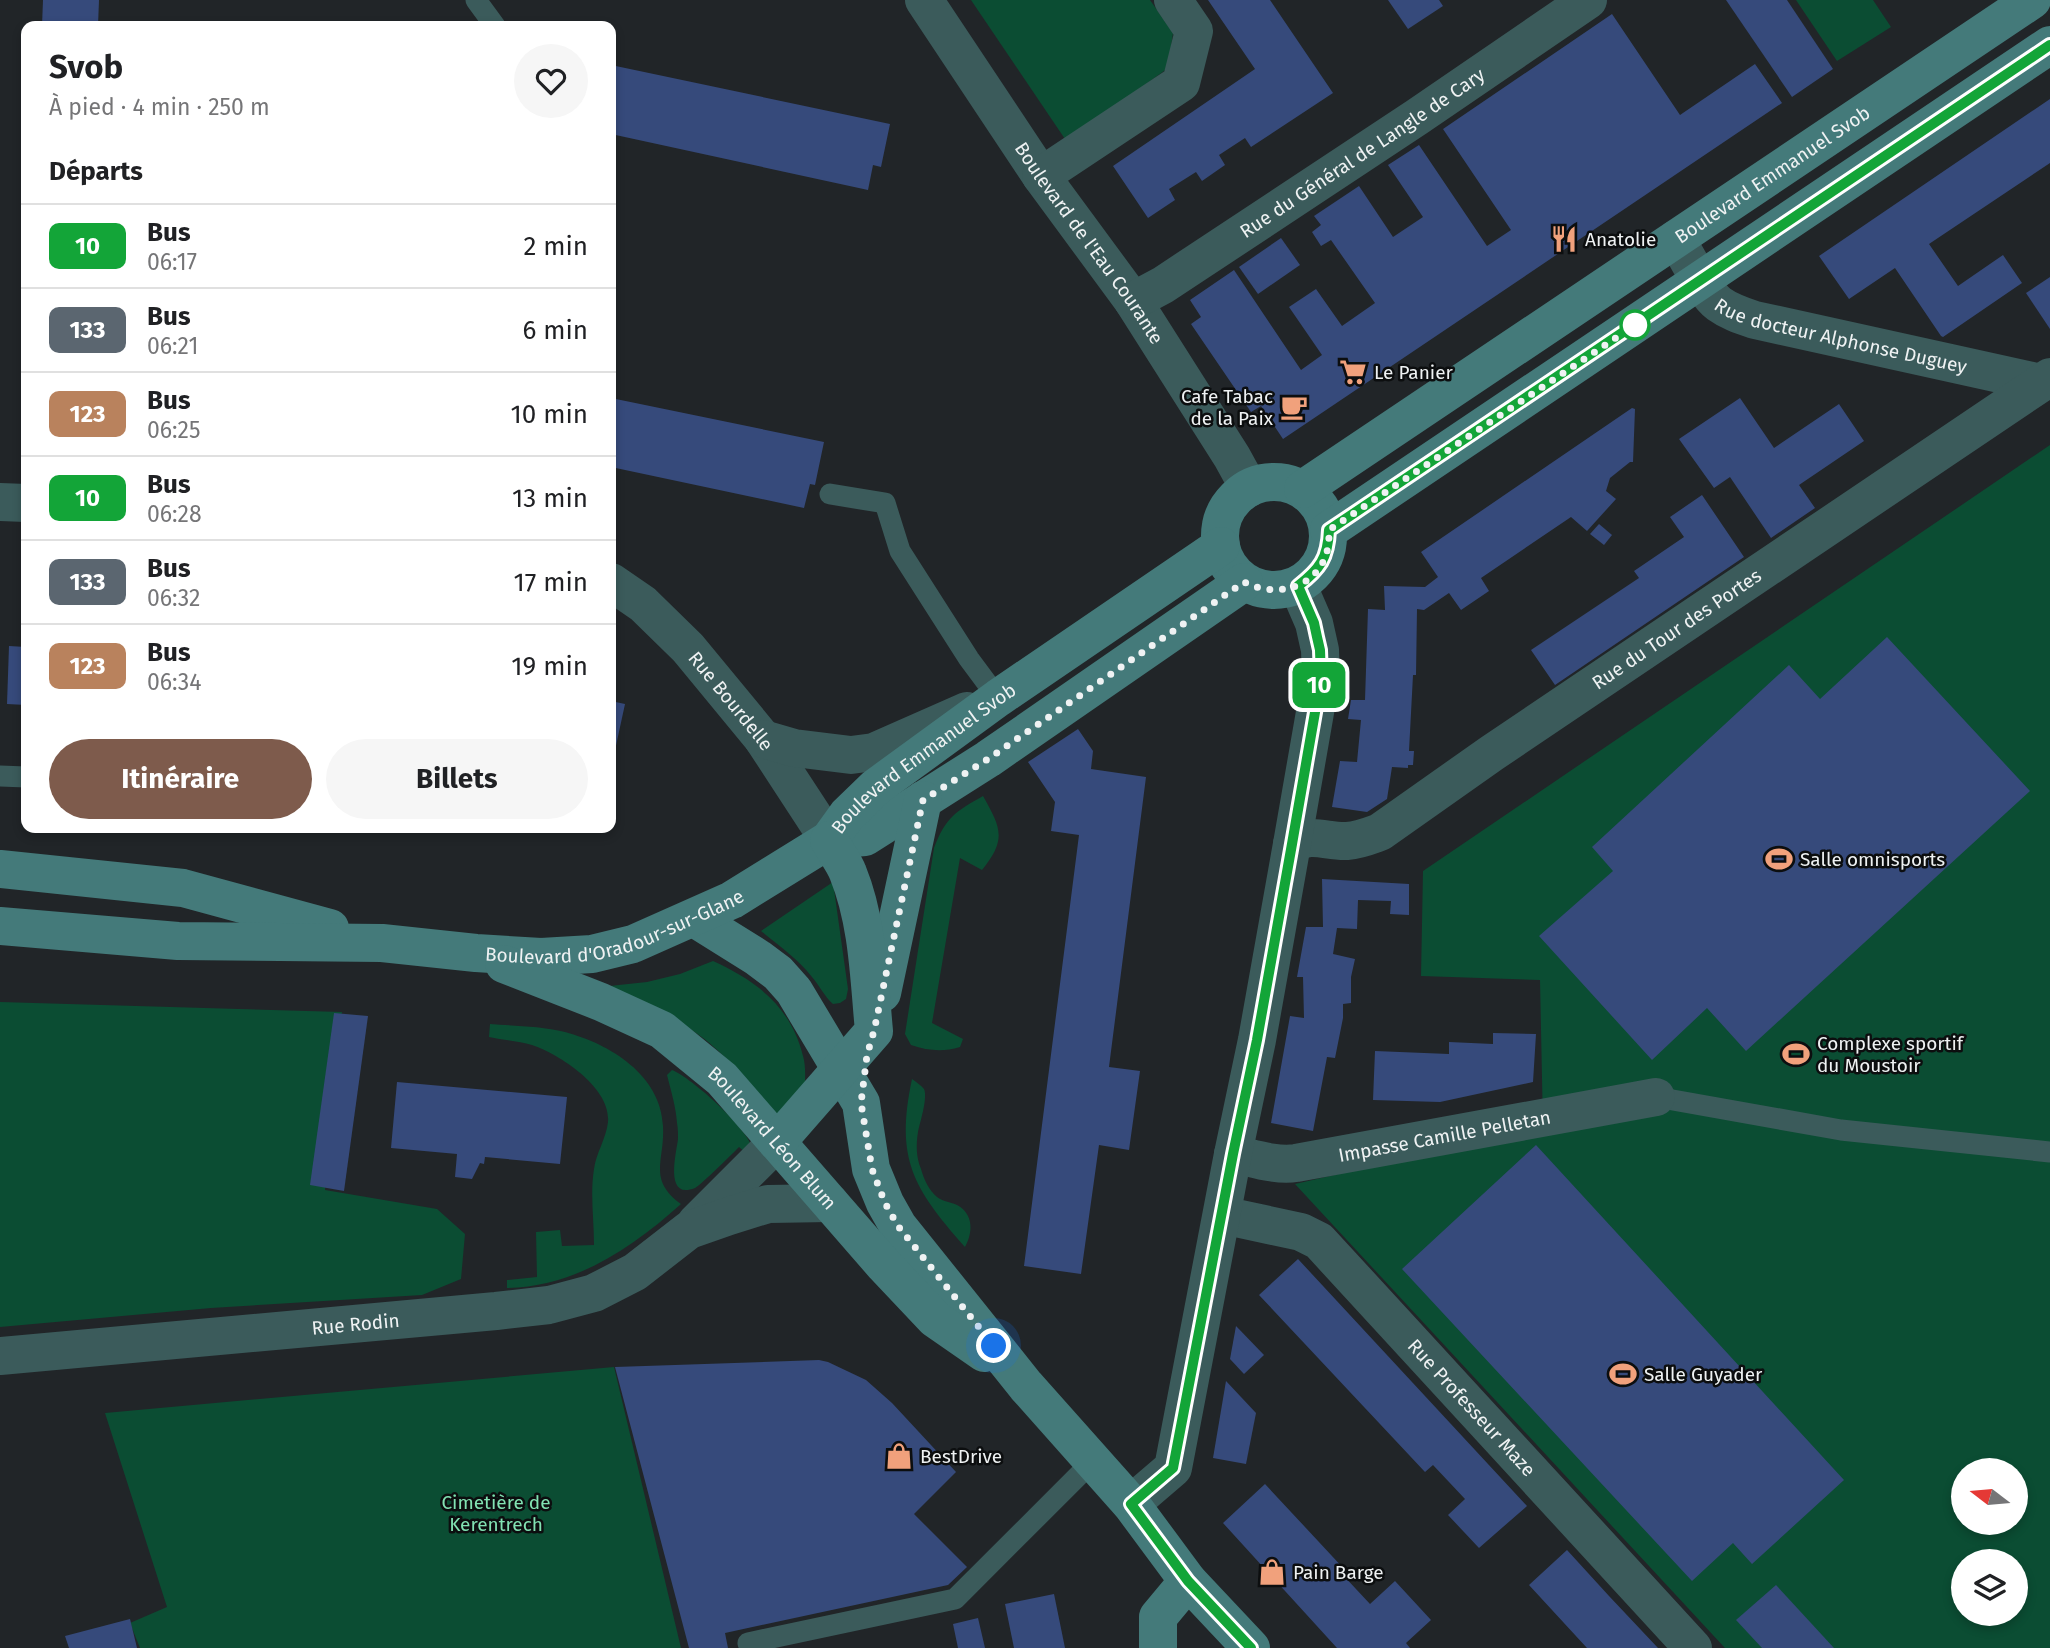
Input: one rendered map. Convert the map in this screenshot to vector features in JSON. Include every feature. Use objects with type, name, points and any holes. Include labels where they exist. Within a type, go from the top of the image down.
[{"type":"main road","name":"Boulevard Emmanuel Svob","points":[[1303,489],[2032,0]]},
{"type":"main road","points":[[1329,530],[2050,45]]},
{"type":"main road","points":[[1267,482],[1285,482],[1303,489],[1316,500],[1325,514],[1329,530],[1328,547],[1322,563],[1312,576],[1298,586],[1284,590],[1270,591],[1244,582],[1233,572],[1220,545],[1220,528],[1225,512],[1235,498],[1249,488],[1267,482]]},
{"type":"main road","name":"Boulevard Emmanuel Svob","points":[[829,840],[847,815],[876,787],[998,698],[1220,545]]},
{"type":"main road","name":"Boulevard Emmanuel Svob","points":[[829,840],[865,837],[988,759],[1244,582]]},
{"type":"main road","points":[[861,1103],[867,1055],[923,800]]},
{"type":"main road","points":[[777,1142],[874,1031],[858,905],[848,872],[829,840]]},
{"type":"main road","name":"Boulevard d'Oradour-sur-Glane","points":[[0,926],[178,941],[383,943],[541,957],[592,954],[633,944],[732,900],[829,840]]},
{"type":"main road","name":"Boulevard d'Oradour-sur-Glane","points":[[0,869],[183,888],[383,943]]},
{"type":"main road","name":"Boulevard Léon Blum","points":[[694,918],[737,943],[778,973],[794,991],[861,1103],[872,1169],[885,1203],[898,1226],[1026,1386],[1131,1504],[1188,1581],[1251,1648]]},
{"type":"main road","name":"Boulevard Léon Blum","points":[[476,953],[601,1002],[662,1030],[722,1079],[884,1265],[935,1319],[966,1339],[1026,1386]]},
{"type":"main road","points":[[1158,1648],[1158,1617],[1188,1581]]},
{"type":"street","name":"Boulevard de l'Eau Courante","points":[[925,0],[1041,176],[1133,302],[1249,488]]},
{"type":"street","points":[[1041,176],[1181,83],[1194,31],[1173,0]]},
{"type":"street","name":"Rue du Général de Langle de Cary","points":[[1133,302],[1163,285],[1417,117],[1588,0]]},
{"type":"street","name":"Rue docteur Alphonse Duguey","points":[[1676,239],[1717,303],[1733,313],[2047,383]]},
{"type":"street","name":"Rue du Tour des Portes","points":[[1292,844],[1307,837],[1346,841],[1364,839],[1380,832],[1526,730],[2047,383]]},
{"type":"street","points":[[0,502],[21,503]]},
{"type":"street","name":"Rue Bourdelle","points":[[616,585],[643,604],[688,648],[763,739],[829,840]]},
{"type":"street","points":[[1131,1504],[1173,1468],[1257,1040],[1321,678],[1320,650],[1314,623],[1298,586]]},
{"type":"street","points":[[763,739],[794,748],[833,753],[851,755],[874,752],[998,698]]},
{"type":"street","name":"Impasse Camille Pelletan","points":[[1233,1154],[1273,1163],[1296,1163],[1656,1097]]},
{"type":"street","name":"Rue Rodin","points":[[0,1356],[496,1311],[550,1305],[594,1293],[635,1272],[689,1230],[777,1142]]},
{"type":"street","name":"Rue Rodin","points":[[689,1230],[768,1204],[830,1203]]},
{"type":"street","name":"Rue Professeur Maze","points":[[1222,1214],[1301,1232],[1319,1241],[1693,1648]]},
{"type":"lane","points":[[476,0],[491,21]]},
{"type":"lane","points":[[830,494],[885,503],[900,551],[969,659],[998,698]]},
{"type":"lane","points":[[0,776],[21,777]]},
{"type":"lane","points":[[1656,1097],[1841,1130],[2050,1152]]},
{"type":"lane","points":[[748,1643],[955,1599],[1094,1460]]},
{"type":"green space","points":[[971,0],[1150,0],[1173,33],[1168,68],[1067,142]]},
{"type":"green space","points":[[1796,0],[1873,0],[1891,27],[1837,61]]},
{"type":"green space","name":"Complexe sportif du Moustoir","points":[[2050,445],[2050,1648],[1725,1648],[1295,1184],[1543,1127],[1540,980],[1421,976],[1423,871]]},
{"type":"green space","points":[[983,796],[997,825],[998,841],[982,870],[960,858],[932,1023],[963,1039],[960,1047],[954,1049],[918,1047],[911,1045],[905,1034],[934,848],[952,816]]},
{"type":"green space","points":[[833,882],[848,989],[846,999],[833,1004],[801,964],[761,931]]},
{"type":"green space","points":[[713,961],[744,977],[770,998],[790,1023],[797,1039],[805,1064],[805,1088],[774,1117],[735,1068],[701,1037],[668,1017],[600,987],[647,982],[680,974]]},
{"type":"green space","points":[[0,1002],[342,1012],[325,1190],[437,1209],[465,1234],[461,1279],[422,1295],[211,1308],[0,1327]]},
{"type":"green space","points":[[490,1024],[565,1032],[599,1045],[630,1064],[653,1091],[660,1108],[663,1126],[661,1178],[664,1186],[681,1204],[643,1236],[601,1262],[556,1281],[532,1286],[507,1288],[507,1280],[537,1277],[536,1232],[560,1230],[562,1246],[594,1245],[593,1178],[595,1163],[607,1128],[607,1109],[593,1085],[570,1065],[532,1045],[489,1037]]},
{"type":"green space","points":[[672,1070],[717,1104],[740,1128],[752,1147],[752,1158],[739,1147],[699,1185],[685,1190],[675,1181],[674,1173],[678,1129],[667,1075]]},
{"type":"green space","points":[[912,1079],[925,1093],[917,1141],[919,1164],[925,1181],[934,1194],[967,1213],[970,1236],[965,1247],[932,1207],[913,1171],[906,1131]]},
{"type":"green space","name":"Cimetière de Kerentrech","points":[[614,1367],[681,1648],[140,1648],[130,1623],[167,1607],[105,1413]]},
{"type":"building","points":[[43,0],[99,0],[98,21],[42,21]]},
{"type":"building","points":[[1208,0],[1270,0],[1333,93],[1251,147],[1245,138],[1219,155],[1225,165],[1202,181],[1196,172],[1169,189],[1175,200],[1148,218],[1113,166],[1255,69]]},
{"type":"building","points":[[1388,0],[1439,0],[1443,6],[1408,29]]},
{"type":"building","points":[[1726,0],[1787,0],[1833,69],[1792,97]]},
{"type":"building","points":[[1612,14],[1680,115],[1755,64],[1782,103],[1283,439],[1261,406],[1251,412],[1191,324],[1201,317],[1190,300],[1234,270],[1301,370],[1322,355],[1289,307],[1316,289],[1342,326],[1375,303],[1331,240],[1321,246],[1312,232],[1321,225],[1314,216],[1359,186],[1393,237],[1423,217],[1388,165],[1419,145],[1487,246],[1511,230],[1443,129]]},
{"type":"building","points":[[616,66],[890,124],[881,167],[873,165],[868,190],[616,135]]},
{"type":"building","points":[[2050,99],[2050,163],[1929,244],[1958,286],[2003,255],[2022,283],[1943,337],[1895,268],[1849,299],[1819,256]]},
{"type":"building","points":[[1281,238],[1300,265],[1258,294],[1239,267]]},
{"type":"building","points":[[2050,277],[2050,329],[2026,293]]},
{"type":"building","points":[[1740,398],[1774,448],[1839,404],[1864,441],[1799,485],[1815,508],[1771,538],[1730,477],[1714,488],[1679,439]]},
{"type":"building","points":[[616,399],[824,442],[815,485],[810,484],[804,508],[616,468]]},
{"type":"building","points":[[1632,408],[1635,409],[1633,462],[1610,478],[1606,491],[1616,499],[1587,531],[1571,517],[1481,578],[1489,591],[1461,610],[1449,593],[1424,610],[1417,609],[1416,675],[1413,675],[1409,751],[1414,751],[1413,765],[1408,765],[1408,768],[1392,767],[1387,799],[1367,812],[1332,807],[1340,761],[1357,762],[1361,720],[1348,719],[1351,700],[1365,700],[1368,609],[1385,610],[1384,586],[1425,587],[1438,577],[1421,552]]},
{"type":"building","points":[[1702,495],[1744,557],[1555,685],[1531,650],[1639,578],[1634,571],[1684,537],[1670,517]]},
{"type":"building","points":[[1599,524],[1612,535],[1604,545],[1590,534]]},
{"type":"building","name":"Salle omnisports","points":[[1887,637],[2030,791],[1746,1051],[1707,1008],[1652,1060],[1539,936],[1613,871],[1592,847],[1789,665],[1820,699]]},
{"type":"building","points":[[9,646],[21,647],[21,705],[7,704]]},
{"type":"building","points":[[616,702],[625,704],[616,746]]},
{"type":"building","points":[[1078,729],[1093,751],[1091,769],[1146,777],[1109,1067],[1140,1071],[1129,1150],[1099,1145],[1081,1274],[1024,1266],[1079,835],[1051,831],[1055,802],[1028,762]]},
{"type":"building","points":[[1322,879],[1409,884],[1409,915],[1390,914],[1391,901],[1358,900],[1357,929],[1337,928],[1333,954],[1355,959],[1351,977],[1351,1003],[1343,1004],[1335,1058],[1327,1057],[1313,1131],[1271,1123],[1290,1016],[1304,1018],[1303,977],[1297,977],[1306,927],[1323,927]]},
{"type":"building","points":[[334,1013],[368,1016],[344,1191],[310,1185]]},
{"type":"building","points":[[1493,1033],[1536,1034],[1533,1082],[1440,1102],[1373,1100],[1375,1051],[1449,1054],[1449,1042],[1493,1044]]},
{"type":"building","points":[[397,1082],[567,1097],[560,1164],[485,1157],[484,1164],[480,1163],[472,1179],[455,1177],[457,1154],[391,1148]]},
{"type":"building","name":"Salle Guyader","points":[[1536,1145],[1844,1480],[1752,1564],[1733,1543],[1692,1581],[1402,1269]]},
{"type":"building","points":[[1298,1259],[1527,1506],[1479,1548],[1448,1515],[1465,1499],[1433,1465],[1425,1472],[1259,1295]]},
{"type":"building","points":[[1236,1326],[1264,1355],[1244,1374],[1230,1359]]},
{"type":"building","points":[[819,1360],[866,1380],[892,1403],[956,1472],[914,1514],[967,1567],[948,1585],[725,1633],[728,1648],[689,1648],[615,1367]]},
{"type":"building","points":[[1226,1381],[1256,1413],[1246,1464],[1213,1458]]},
{"type":"building","points":[[1265,1484],[1345,1570],[1342,1574],[1370,1604],[1395,1581],[1431,1620],[1406,1643],[1410,1648],[1337,1648],[1223,1523]]},
{"type":"building","points":[[1567,1550],[1658,1648],[1587,1648],[1529,1585]]},
{"type":"building","points":[[1776,1585],[1834,1648],[1762,1648],[1736,1620]]},
{"type":"building","points":[[1054,1594],[1065,1648],[1014,1648],[1005,1604]]},
{"type":"building","points":[[978,1618],[985,1648],[958,1648],[953,1624]]},
{"type":"building","points":[[130,1619],[137,1648],[69,1648],[65,1636]]},
{"type":"bus line","name":"10","points":[[1251,1648],[1188,1581],[1131,1504],[1173,1468],[1257,1040],[1321,678],[1320,650],[1314,623],[1298,586],[1312,576],[1322,563],[1328,547],[1329,530],[2050,45]]},
{"type":"place","name":"Anatolie","points":[[1564,239]]},
{"type":"place","name":"Le Panier","points":[[1353,372]]},
{"type":"place","name":"Cafe Tabac de la Paix","points":[[1294,407]]},
{"type":"place","name":"Salle omnisports","points":[[1779,859]]},
{"type":"place","name":"Complexe sportif du Moustoir","points":[[1796,1054]]},
{"type":"place","name":"Salle Guyader","points":[[1623,1374]]},
{"type":"place","name":"BestDrive","points":[[899,1456]]},
{"type":"place","name":"Pain Barge","points":[[1272,1572]]},
{"type":"route","points":[[994,1346],[898,1226],[885,1203],[872,1169],[861,1103],[867,1055],[923,800],[988,759],[1244,582],[1270,591],[1298,586],[1312,576],[1322,563],[1328,547],[1329,530],[1635,325]]}]
